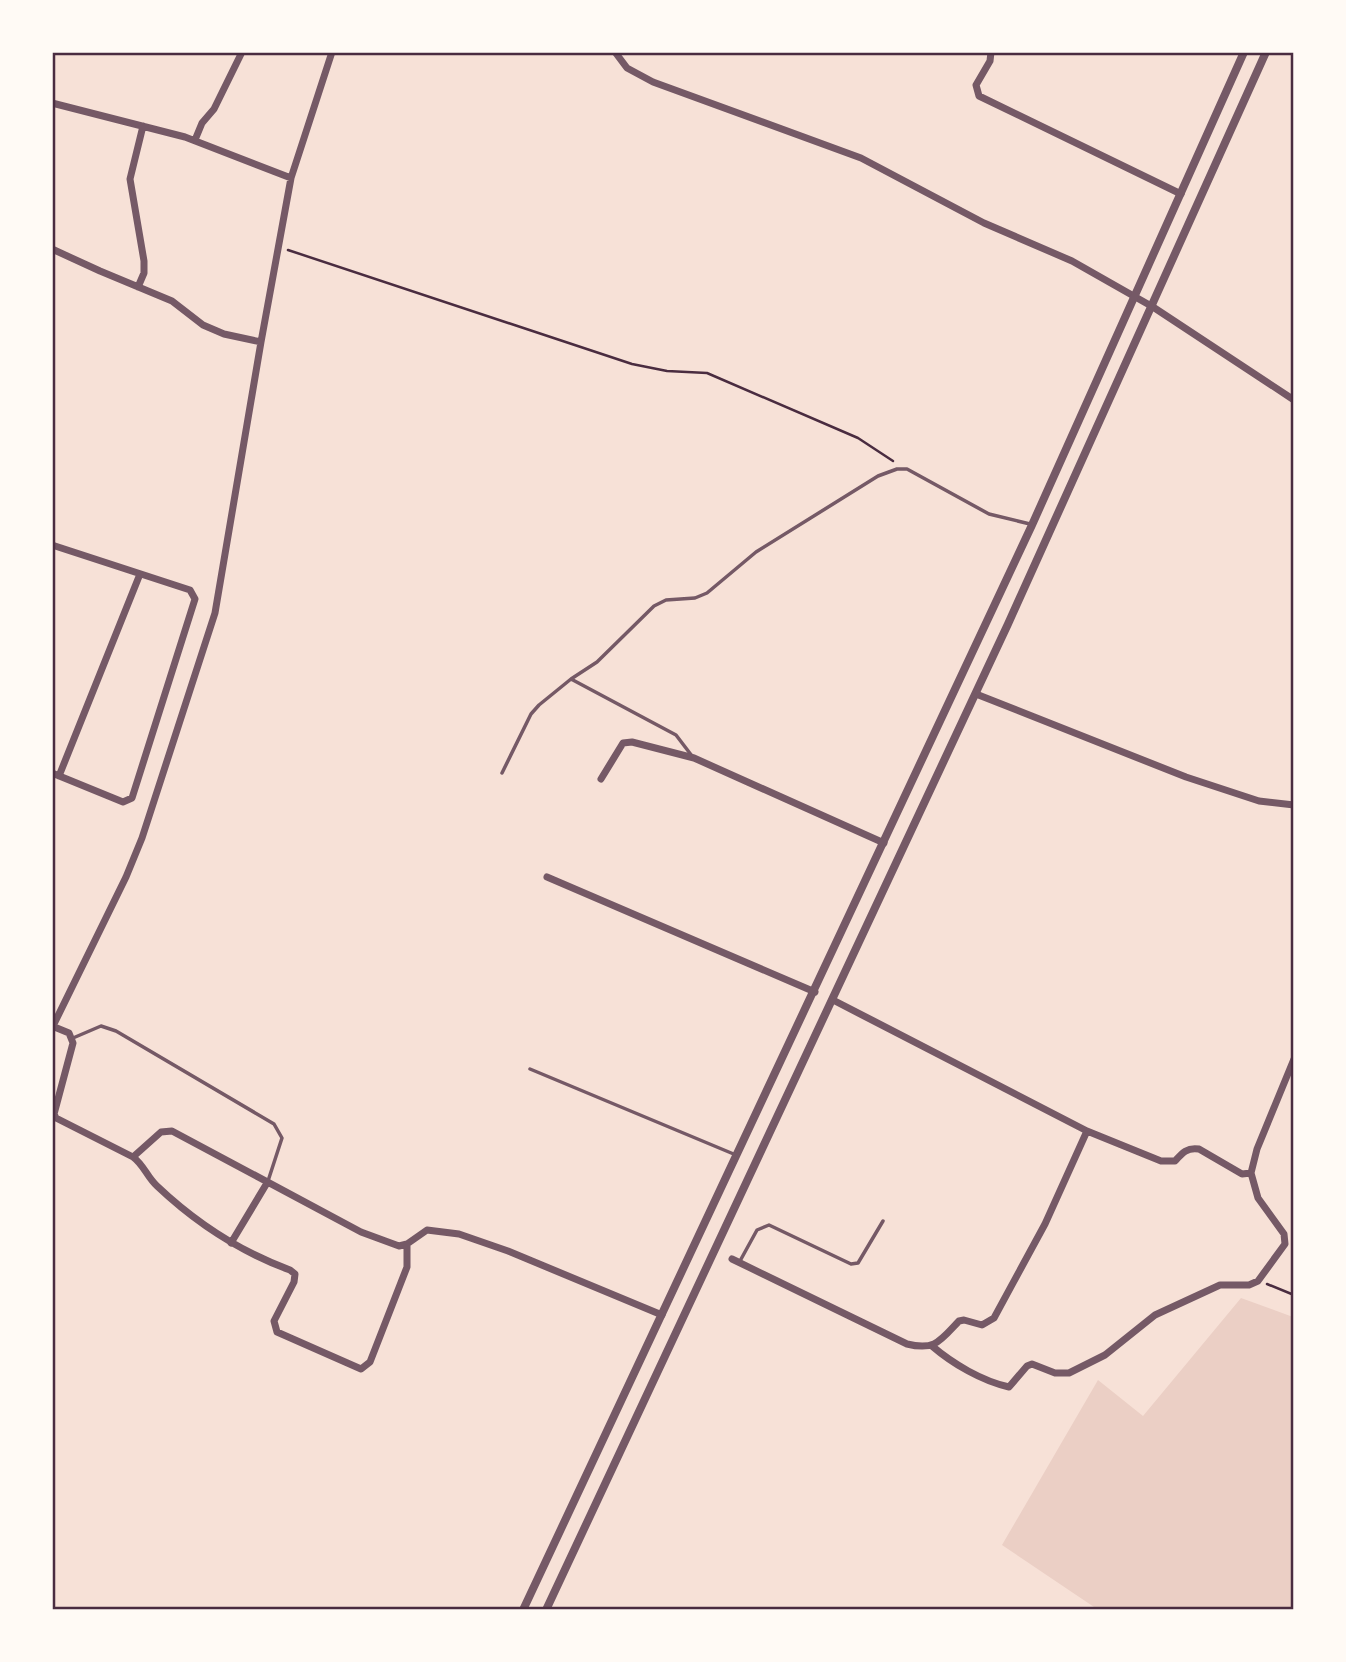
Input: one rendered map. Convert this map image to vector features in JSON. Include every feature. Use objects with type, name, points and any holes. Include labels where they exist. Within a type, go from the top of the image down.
[{"type":"street","points":[[195,140],[202,123],[214,109],[242,52]]},
{"type":"street","points":[[332,52],[291,178],[215,612],[142,838],[126,877],[53,1026],[69,1033],[73,1038],[54,1114],[56,1118],[133,1157],[142,1164],[152,1182],[164,1193],[231,1243],[295,1274],[294,1282],[274,1321],[277,1332],[360,1369],[370,1362],[407,1267],[407,1244]]},
{"type":"street","points":[[615,52],[627,68],[653,82],[861,158],[984,223],[1072,261],[1153,307],[1293,400]]},
{"type":"street","points":[[992,52],[990,61],[976,85],[979,96],[1181,194]]},
{"type":"street","points":[[523,1609],[1032,525],[1244,52]]},
{"type":"street","points":[[546,1609],[976,694],[1266,52]]},
{"type":"street","points":[[52,103],[195,140],[291,178]]},
{"type":"street","points":[[138,287],[144,273],[144,261],[130,179],[144,126]]},
{"type":"street","points":[[52,249],[172,300],[203,326],[224,334],[261,342]]},
{"type":"street","points":[[52,545],[190,590],[195,599],[132,798],[123,802],[56,774],[140,574]]},
{"type":"street","points":[[976,694],[1186,777],[1259,801],[1293,804]]},
{"type":"street","points":[[601,779],[623,743],[632,742],[694,758],[884,844]]},
{"type":"street","points":[[547,877],[815,992]]},
{"type":"street","points":[[833,1000],[1087,1130],[1161,1161],[1175,1161],[1184,1151],[1192,1148],[1199,1149],[1242,1174],[1251,1173]]},
{"type":"street","points":[[932,1346],[945,1357],[997,1384],[1009,1387],[1027,1366],[1032,1364],[1055,1373],[1069,1373],[1105,1355],[1155,1315],[1220,1285],[1249,1285],[1258,1281],[1284,1244],[1284,1234],[1258,1198],[1251,1173],[1257,1149],[1293,1059]]},
{"type":"street","points":[[736,1261],[907,1344],[932,1346],[959,1321],[982,1325],[994,1318],[1045,1224],[1087,1130]]},
{"type":"street","points":[[133,1157],[161,1132],[172,1131],[361,1232],[399,1246],[407,1244],[427,1230],[459,1234],[508,1251],[662,1315]]},
{"type":"street","points":[[231,1243],[267,1183]]},
{"type":"lane","points":[[502,773],[531,715],[552,693],[597,662],[654,606],[666,600],[695,598],[707,593],[756,552],[878,476],[897,469],[907,469],[989,514],[1032,525]]},
{"type":"lane","points":[[571,679],[676,735],[694,758]]},
{"type":"lane","points":[[73,1038],[101,1026],[116,1031],[274,1124],[282,1138],[267,1183]]},
{"type":"lane","points":[[530,1069],[738,1156]]},
{"type":"lane","points":[[736,1261],[757,1230],[769,1225],[851,1264],[858,1263],[883,1222]]},
{"type":"path","points":[[278,247],[632,364],[667,371],[707,373],[858,438],[894,461],[897,469]]},
{"type":"path","points":[[1258,1281],[1293,1295]]},
{"type":"shaded area","points":[[1241,1298],[1293,1317],[1293,1609],[1097,1609],[1002,1545],[1098,1380],[1143,1416]]}]
